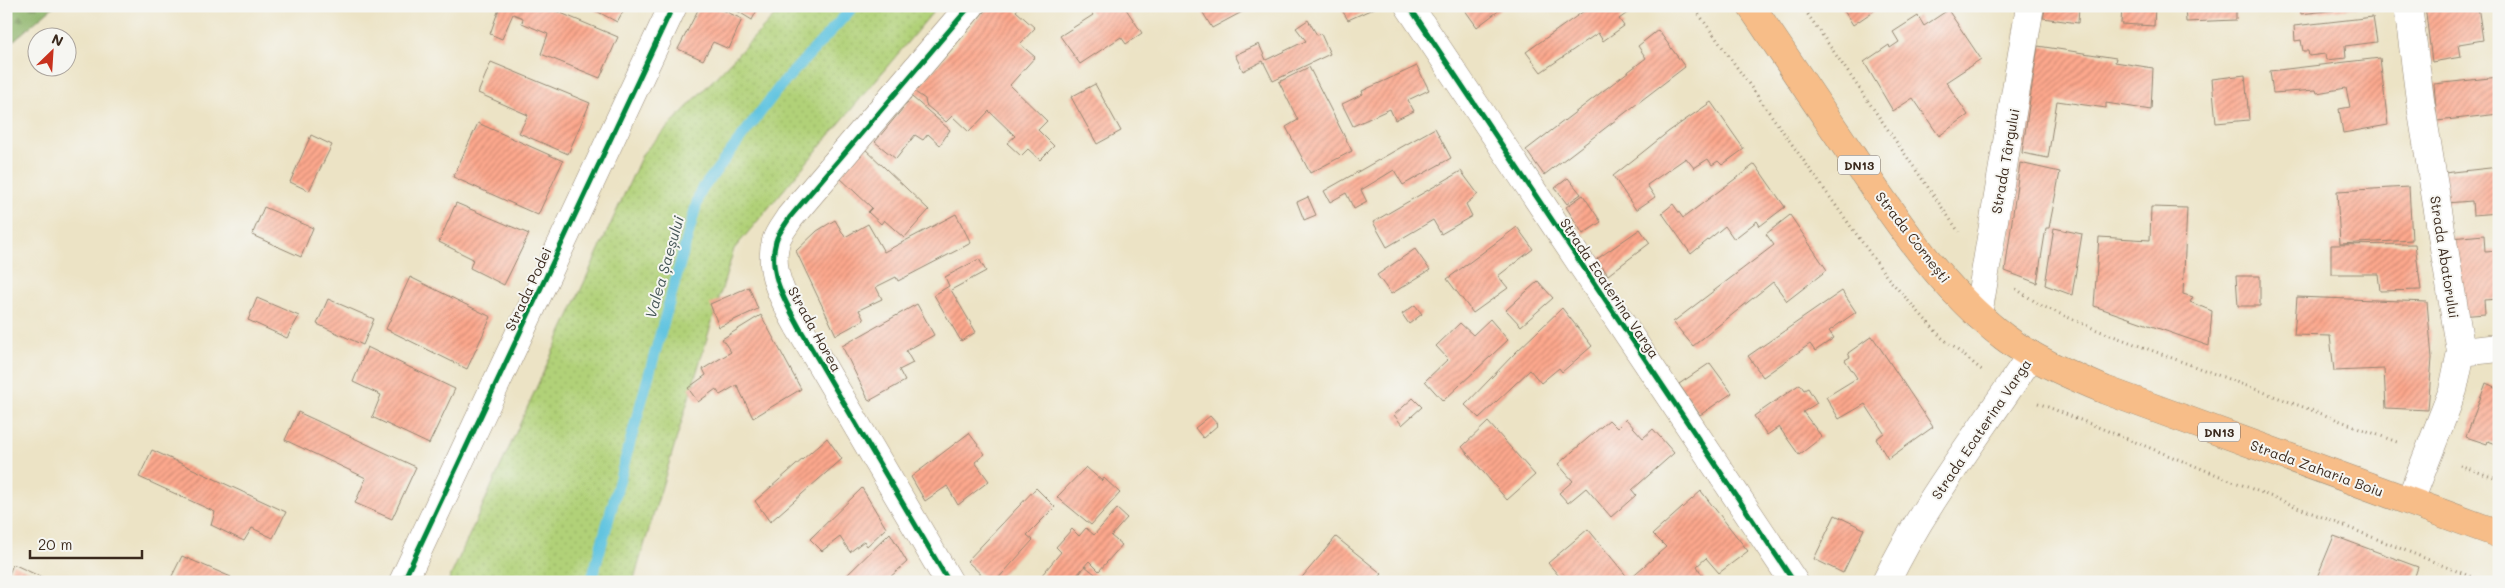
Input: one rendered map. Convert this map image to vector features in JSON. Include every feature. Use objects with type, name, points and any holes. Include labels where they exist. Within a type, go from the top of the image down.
[{"type":"highway","name":"Strada Cornești","points":[[1751,6],[1891,213],[1936,271],[1978,316]]},
{"type":"highway","name":"Strada Zaharia Boiu","points":[[1978,316],[2032,356],[2066,374],[2499,534]]},
{"type":"street","name":"Strada Podei","points":[[403,582],[673,6]]},
{"type":"street","name":"Strada Horea","points":[[949,582],[799,327],[783,298],[774,271],[776,241],[790,217],[970,6]]},
{"type":"street","name":"Strada Ecaterina Varga","points":[[1409,6],[1794,582]]},
{"type":"street","name":"Strada Târgului","points":[[1978,316],[2030,6]]},
{"type":"street","name":"Strada Abatorului","points":[[2408,6],[2420,100],[2461,352],[2452,390],[2410,501]]},
{"type":"street","points":[[2461,352],[2499,348]]},
{"type":"street","name":"Strada Ecaterina Varga","points":[[1886,582],[1905,542],[1920,518],[2032,356]]},
{"type":"path","points":[[1802,6],[1954,227],[1987,264],[2008,283],[2042,306],[2097,330],[2499,480]]},
{"type":"green space","points":[[6,6],[54,6],[28,28],[6,47]]},
{"type":"green space","points":[[784,6],[938,6],[734,249],[633,582],[448,582],[643,153]]},
{"type":"building","points":[[500,6],[544,6],[618,37],[600,78],[541,54],[548,34],[522,23],[523,18],[513,14],[502,39],[490,34]]},
{"type":"building","points":[[587,6],[626,6],[617,22]]},
{"type":"building","points":[[700,6],[714,6],[742,19],[729,49],[713,42],[703,60],[678,49]]},
{"type":"building","points":[[729,6],[756,6],[758,8],[752,20]]},
{"type":"building","points":[[989,6],[1020,6],[1016,11],[1035,28],[1020,44],[1035,57],[1010,85],[1047,121],[1038,130],[1054,146],[1040,160],[1028,149],[1021,156],[1007,143],[1015,136],[989,111],[969,132],[952,116],[946,122],[926,105],[925,99],[915,92]]},
{"type":"building","points":[[1087,6],[1124,6],[1142,33],[1126,44],[1121,37],[1080,64],[1060,36],[1093,15]]},
{"type":"building","points":[[1199,6],[1253,6],[1212,28]]},
{"type":"building","points":[[1341,6],[1379,6],[1348,20],[1340,7]]},
{"type":"building","points":[[1462,6],[1505,6],[1477,27]]},
{"type":"building","points":[[1581,6],[1637,6],[1619,19],[1624,26],[1603,41],[1598,33],[1541,72],[1526,52],[1584,11]]},
{"type":"building","points":[[1841,6],[1881,6],[1853,25]]},
{"type":"building","points":[[2046,6],[2089,6],[2089,9],[2079,7],[2078,23],[2043,18]]},
{"type":"building","points":[[2122,6],[2155,6],[2154,26],[2121,24]]},
{"type":"building","points":[[2185,6],[2236,6],[2236,20],[2186,22]]},
{"type":"building","points":[[2300,6],[2360,6],[2360,7],[2301,14]]},
{"type":"building","points":[[2425,6],[2478,6],[2483,40],[2459,44],[2461,57],[2432,62]]},
{"type":"building","points":[[1948,10],[1981,59],[1946,82],[1968,115],[1939,136],[1913,98],[1893,111],[1864,62],[1889,45],[1890,48],[1899,42],[1893,32],[1918,16],[1924,26]]},
{"type":"building","points":[[2373,17],[2377,42],[2345,46],[2346,58],[2326,60],[2325,54],[2309,56],[2308,51],[2303,51],[2301,40],[2295,41],[2294,26]]},
{"type":"building","points":[[1308,20],[1317,35],[1321,34],[1330,54],[1273,81],[1263,61],[1243,71],[1235,55],[1259,44],[1266,60],[1306,41],[1296,28]]},
{"type":"building","points":[[1658,30],[1685,67],[1544,175],[1526,150],[1646,58],[1638,46]]},
{"type":"building","points":[[2038,46],[2116,58],[2115,62],[2153,68],[2151,110],[2106,103],[2106,108],[2057,101],[2048,158],[2022,153]]},
{"type":"building","points":[[2380,58],[2388,125],[2343,133],[2339,109],[2350,107],[2346,88],[2317,93],[2316,90],[2273,93],[2270,71]]},
{"type":"building","points":[[491,62],[590,103],[568,154],[519,133],[528,115],[478,93]]},
{"type":"building","points":[[1417,66],[1429,90],[1408,100],[1414,111],[1395,120],[1390,109],[1353,126],[1342,104],[1363,94],[1362,91]]},
{"type":"building","points":[[1309,67],[1352,151],[1310,173],[1286,127],[1298,120],[1279,82]]},
{"type":"building","points":[[2245,75],[2249,120],[2216,123],[2212,79]]},
{"type":"building","points":[[2499,77],[2499,114],[2437,121],[2434,84]]},
{"type":"building","points":[[1095,84],[1121,131],[1097,144],[1071,97]]},
{"type":"building","points":[[912,97],[950,130],[940,145],[928,134],[923,140],[915,135],[896,159],[875,142]]},
{"type":"building","points":[[1711,102],[1744,149],[1722,165],[1718,161],[1712,165],[1708,159],[1694,168],[1686,158],[1647,185],[1655,197],[1636,210],[1613,176],[1668,132]]},
{"type":"building","points":[[478,123],[563,161],[538,215],[453,177]]},
{"type":"building","points":[[1435,128],[1451,158],[1403,185],[1394,170],[1361,190],[1367,202],[1354,209],[1346,193],[1330,202],[1324,191]]},
{"type":"building","points":[[311,135],[332,145],[309,191],[290,182]]},
{"type":"building","points":[[863,147],[929,210],[904,238],[884,220],[881,224],[868,212],[872,208],[839,177]]},
{"type":"building","points":[[2020,163],[2060,172],[2049,228],[2046,228],[2037,283],[2005,271]]},
{"type":"building","points":[[1755,164],[1785,207],[1760,226],[1757,221],[1734,239],[1725,226],[1691,254],[1662,213],[1673,204],[1683,218]]},
{"type":"building","points":[[2499,167],[2499,213],[2473,215],[2472,201],[2446,203],[2444,173]]},
{"type":"building","points":[[1461,171],[1478,194],[1466,204],[1472,216],[1441,234],[1433,220],[1387,247],[1373,222]]},
{"type":"building","points":[[1568,178],[1581,194],[1567,204],[1555,188]]},
{"type":"building","points":[[2409,187],[2412,240],[2340,244],[2337,191]]},
{"type":"building","points":[[1583,195],[1601,222],[1583,234],[1566,207]]},
{"type":"building","points":[[1308,197],[1316,215],[1304,220],[1297,202]]},
{"type":"building","points":[[456,203],[529,234],[504,285],[470,268],[473,259],[439,242]]},
{"type":"building","points":[[264,207],[313,228],[301,257],[252,235]]},
{"type":"building","points":[[2151,207],[2187,208],[2183,294],[2193,297],[2190,302],[2212,311],[2209,346],[2094,306],[2099,237],[2150,240]]},
{"type":"building","points":[[956,214],[971,243],[898,281],[896,277],[876,287],[882,299],[859,310],[864,320],[836,335],[796,251],[817,231],[835,220],[845,237],[868,224],[884,252]]},
{"type":"building","points":[[1790,215],[1827,270],[1787,301],[1773,282],[1693,346],[1673,322],[1774,245],[1766,234]]},
{"type":"building","points":[[1517,227],[1533,249],[1498,276],[1508,288],[1473,313],[1447,279]]},
{"type":"building","points":[[2054,228],[2082,234],[2072,295],[2045,285]]},
{"type":"building","points":[[1640,229],[1650,243],[1608,275],[1597,259]]},
{"type":"building","points":[[2484,235],[2485,251],[2499,250],[2499,299],[2484,300],[2485,314],[2460,316],[2451,238]]},
{"type":"building","points":[[2415,244],[2421,290],[2380,291],[2378,274],[2331,274],[2331,245]]},
{"type":"building","points":[[1415,249],[1430,270],[1391,294],[1377,275]]},
{"type":"building","points":[[979,259],[986,271],[951,290],[976,332],[961,341],[934,295],[949,286],[945,277]]},
{"type":"building","points":[[2236,276],[2260,276],[2260,306],[2238,306]]},
{"type":"building","points":[[410,277],[491,317],[467,369],[386,329]]},
{"type":"building","points":[[1538,281],[1553,298],[1521,326],[1506,310]]},
{"type":"building","points":[[749,287],[758,309],[719,327],[710,304]]},
{"type":"building","points":[[1842,291],[1856,312],[1829,331],[1834,338],[1815,351],[1810,344],[1763,377],[1748,356]]},
{"type":"building","points":[[2297,297],[2427,302],[2432,358],[2428,410],[2386,408],[2384,369],[2334,371],[2330,336],[2294,335]]},
{"type":"building","points":[[257,298],[299,316],[287,338],[248,320]]},
{"type":"building","points":[[328,299],[374,319],[363,345],[317,324]]},
{"type":"building","points":[[917,304],[934,335],[906,351],[913,363],[899,370],[905,381],[869,401],[842,346]]},
{"type":"building","points":[[1415,305],[1422,314],[1409,324],[1402,314]]},
{"type":"building","points":[[1562,308],[1592,346],[1562,372],[1559,368],[1541,383],[1530,370],[1479,418],[1465,405]]},
{"type":"building","points":[[761,315],[801,389],[753,418],[737,385],[720,395],[716,389],[698,402],[688,388],[706,375],[703,369],[731,352],[722,339]]},
{"type":"building","points":[[1490,319],[1508,340],[1443,401],[1425,381],[1448,359],[1436,346],[1460,323],[1473,335]]},
{"type":"building","points":[[1872,336],[1933,427],[1888,459],[1876,439],[1884,433],[1865,404],[1839,419],[1826,397],[1857,378],[1845,360],[1850,357],[1848,353]]},
{"type":"building","points":[[367,347],[455,389],[429,444],[372,417],[381,395],[353,382]]},
{"type":"building","points":[[1710,363],[1732,393],[1700,415],[1679,384]]},
{"type":"building","points":[[2486,383],[2499,389],[2499,445],[2488,441],[2487,444],[2466,437]]},
{"type":"building","points":[[1800,384],[1804,390],[1808,388],[1817,403],[1803,412],[1822,437],[1799,455],[1779,427],[1767,435],[1754,416]]},
{"type":"building","points":[[1413,398],[1422,407],[1402,425],[1394,415]]},
{"type":"building","points":[[298,412],[416,467],[392,519],[355,503],[366,478],[285,440]]},
{"type":"building","points":[[1210,416],[1218,425],[1203,438],[1195,428]]},
{"type":"building","points":[[1626,419],[1643,438],[1653,429],[1674,453],[1632,490],[1636,495],[1611,517],[1586,488],[1568,503],[1559,493],[1573,481],[1558,464],[1609,420],[1617,428]]},
{"type":"building","points":[[1488,422],[1535,475],[1507,500],[1462,447]]},
{"type":"building","points":[[969,433],[985,454],[975,462],[989,481],[958,505],[947,486],[925,501],[911,477]]},
{"type":"building","points":[[827,438],[842,459],[770,522],[755,501]]},
{"type":"building","points":[[152,450],[286,512],[273,538],[252,528],[244,541],[211,525],[215,512],[139,477]]},
{"type":"building","points":[[1086,467],[1102,481],[1104,478],[1120,493],[1091,525],[1057,497]]},
{"type":"building","points":[[862,488],[886,528],[867,546],[864,541],[850,552],[840,537],[822,551],[810,539]]},
{"type":"building","points":[[1036,488],[1055,507],[1027,535],[1033,540],[995,582],[989,582],[967,561]]},
{"type":"building","points":[[1701,491],[1748,551],[1719,573],[1706,558],[1697,566],[1706,582],[1564,582],[1548,563],[1588,529],[1629,579],[1666,547],[1653,534]]},
{"type":"building","points":[[1117,509],[1127,518],[1111,536],[1122,545],[1099,571],[1089,561],[1071,582],[1036,582],[1061,552],[1056,547],[1072,529],[1079,536],[1086,528],[1094,535]]},
{"type":"building","points":[[1835,515],[1864,529],[1843,573],[1814,559]]},
{"type":"building","points":[[890,533],[907,562],[888,579],[890,582],[840,582]]},
{"type":"building","points":[[2334,536],[2418,567],[2413,582],[2315,582]]},
{"type":"building","points":[[1336,537],[1382,574],[1375,582],[1298,582]]},
{"type":"building","points":[[182,556],[231,577],[230,582],[169,582]]},
{"type":"building","points":[[13,564],[52,582],[6,582]]},
{"type":"building","points":[[1085,566],[1105,582],[1074,582]]},
{"type":"waterway","name":"Valea Șaeșului","points":[[591,582],[700,192],[781,85],[854,6]]},
{"type":"cycle path","points":[[403,582],[673,6]]},
{"type":"cycle path","points":[[949,582],[783,297],[776,275],[774,253],[777,238],[790,217],[970,6]]},
{"type":"cycle path","points":[[1409,6],[1794,582]]}]
